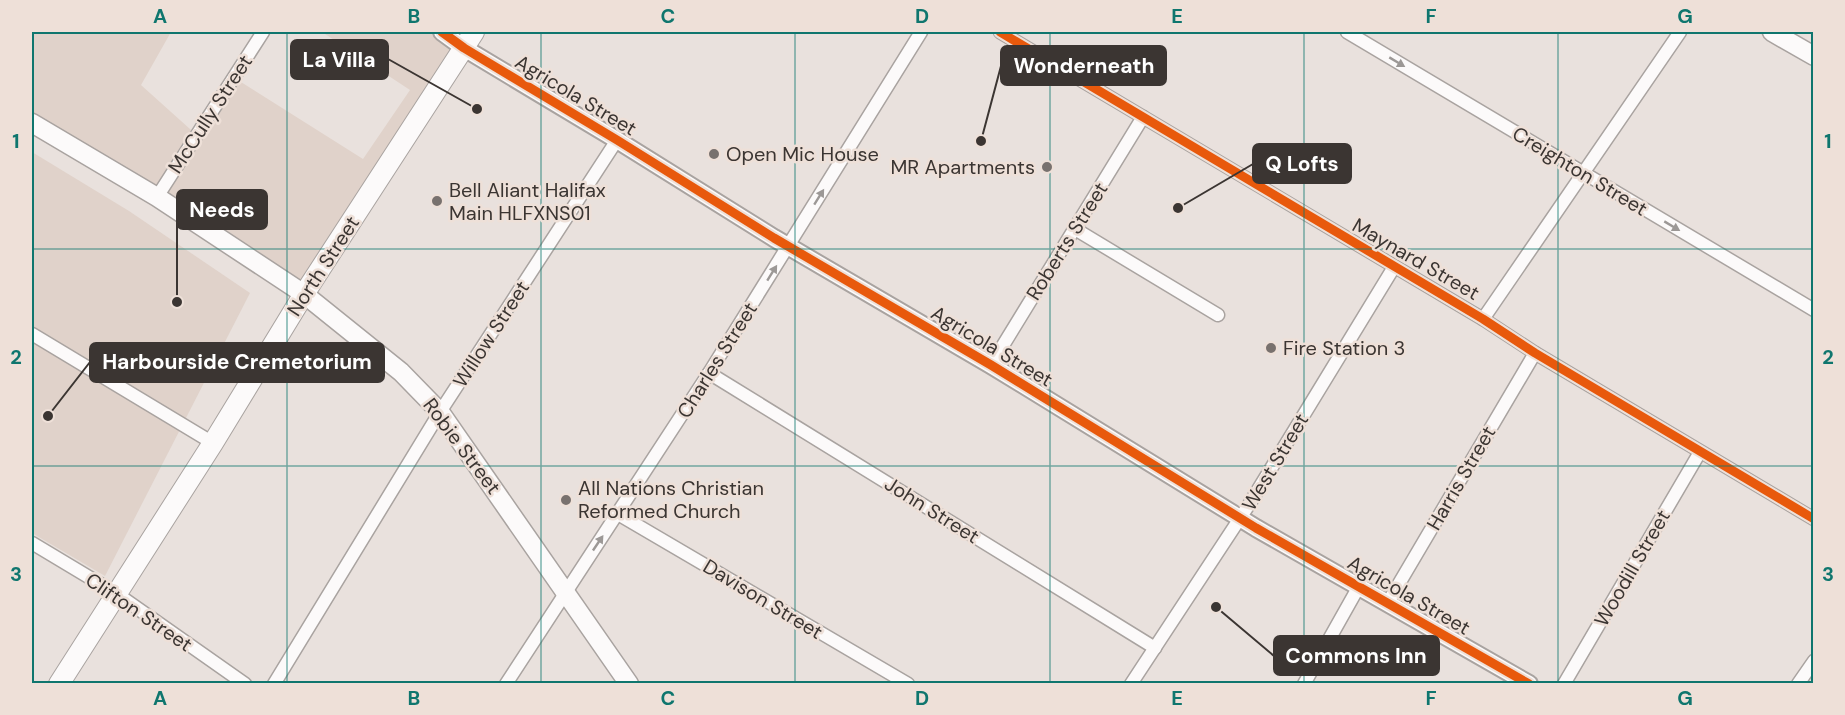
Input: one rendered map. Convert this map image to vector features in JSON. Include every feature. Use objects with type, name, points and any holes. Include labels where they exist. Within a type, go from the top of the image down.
[{"type":"main road","points":[[1772,32],[1814,56]]},
{"type":"main road","name":"North Street","points":[[58,684],[213,443],[304,294],[469,40]]},
{"type":"main road","name":"Robie Street","points":[[32,123],[157,197],[304,294],[401,372],[440,412],[629,684]]},
{"type":"street","name":"McCully Street","points":[[157,197],[263,32]]},
{"type":"street","name":"Agricola Street","points":[[442,32],[469,40],[617,140],[788,246],[991,365],[1358,588],[1528,684]]},
{"type":"street","name":"Charles Street","points":[[506,684],[709,373],[921,32]]},
{"type":"street","name":"Maynard Street","points":[[1000,32],[1484,319],[1535,353],[1814,519]]},
{"type":"street","name":"Creighton Street","points":[[1347,32],[1814,310]]},
{"type":"street","points":[[1484,319],[1680,32]]},
{"type":"street","name":"Roberts Street","points":[[991,365],[1143,117]]},
{"type":"street","name":"Willow Street","points":[[274,684],[440,412],[617,140]]},
{"type":"street","points":[[1075,229],[1218,315]]},
{"type":"street","name":"West Street","points":[[1131,684],[1240,518],[1394,267]]},
{"type":"street","points":[[32,334],[213,443]]},
{"type":"street","name":"Harris Street","points":[[1387,604],[1535,353]]},
{"type":"street","name":"John Street","points":[[709,373],[1155,648]]},
{"type":"street","name":"Woodill Street","points":[[1564,684],[1700,452]]},
{"type":"street","name":"Davison Street","points":[[618,514],[908,684]]},
{"type":"street","name":"Clifton Street","points":[[32,543],[117,594],[245,684]]},
{"type":"street","points":[[1304,684],[1358,588]]},
{"type":"street","points":[[1798,684],[1814,661]]},
{"type":"shaded area","points":[[32,32],[171,32],[141,85],[200,138],[233,77],[363,159],[410,90],[322,32],[475,32],[303,301],[32,124]]},
{"type":"shaded area","points":[[32,152],[129,211],[250,293],[105,576],[32,533]]},
{"type":"cycle path","points":[[442,32],[464,48],[774,238],[991,365],[1256,528],[1529,684]]},
{"type":"cycle path","points":[[1000,32],[1814,519]]},
{"type":"place","name":"La Villa","points":[[477,109]]},
{"type":"place","name":"Wonderneath","points":[[981,141]]},
{"type":"place","name":"Open Mic House","points":[[714,154]]},
{"type":"place","name":"MR Apartments","points":[[1047,167]]},
{"type":"place","name":"Bell Aliant Halifax Main HLFXNS01","points":[[437,201]]},
{"type":"place","name":"Q Lofts","points":[[1178,208]]},
{"type":"place","name":"Needs","points":[[177,302]]},
{"type":"place","name":"Fire Station 3","points":[[1271,348]]},
{"type":"place","name":"Harbourside Cremetorium","points":[[48,416]]},
{"type":"place","name":"All Nations Christian Reformed Church","points":[[566,500]]},
{"type":"place","name":"Commons Inn","points":[[1216,607]]}]
